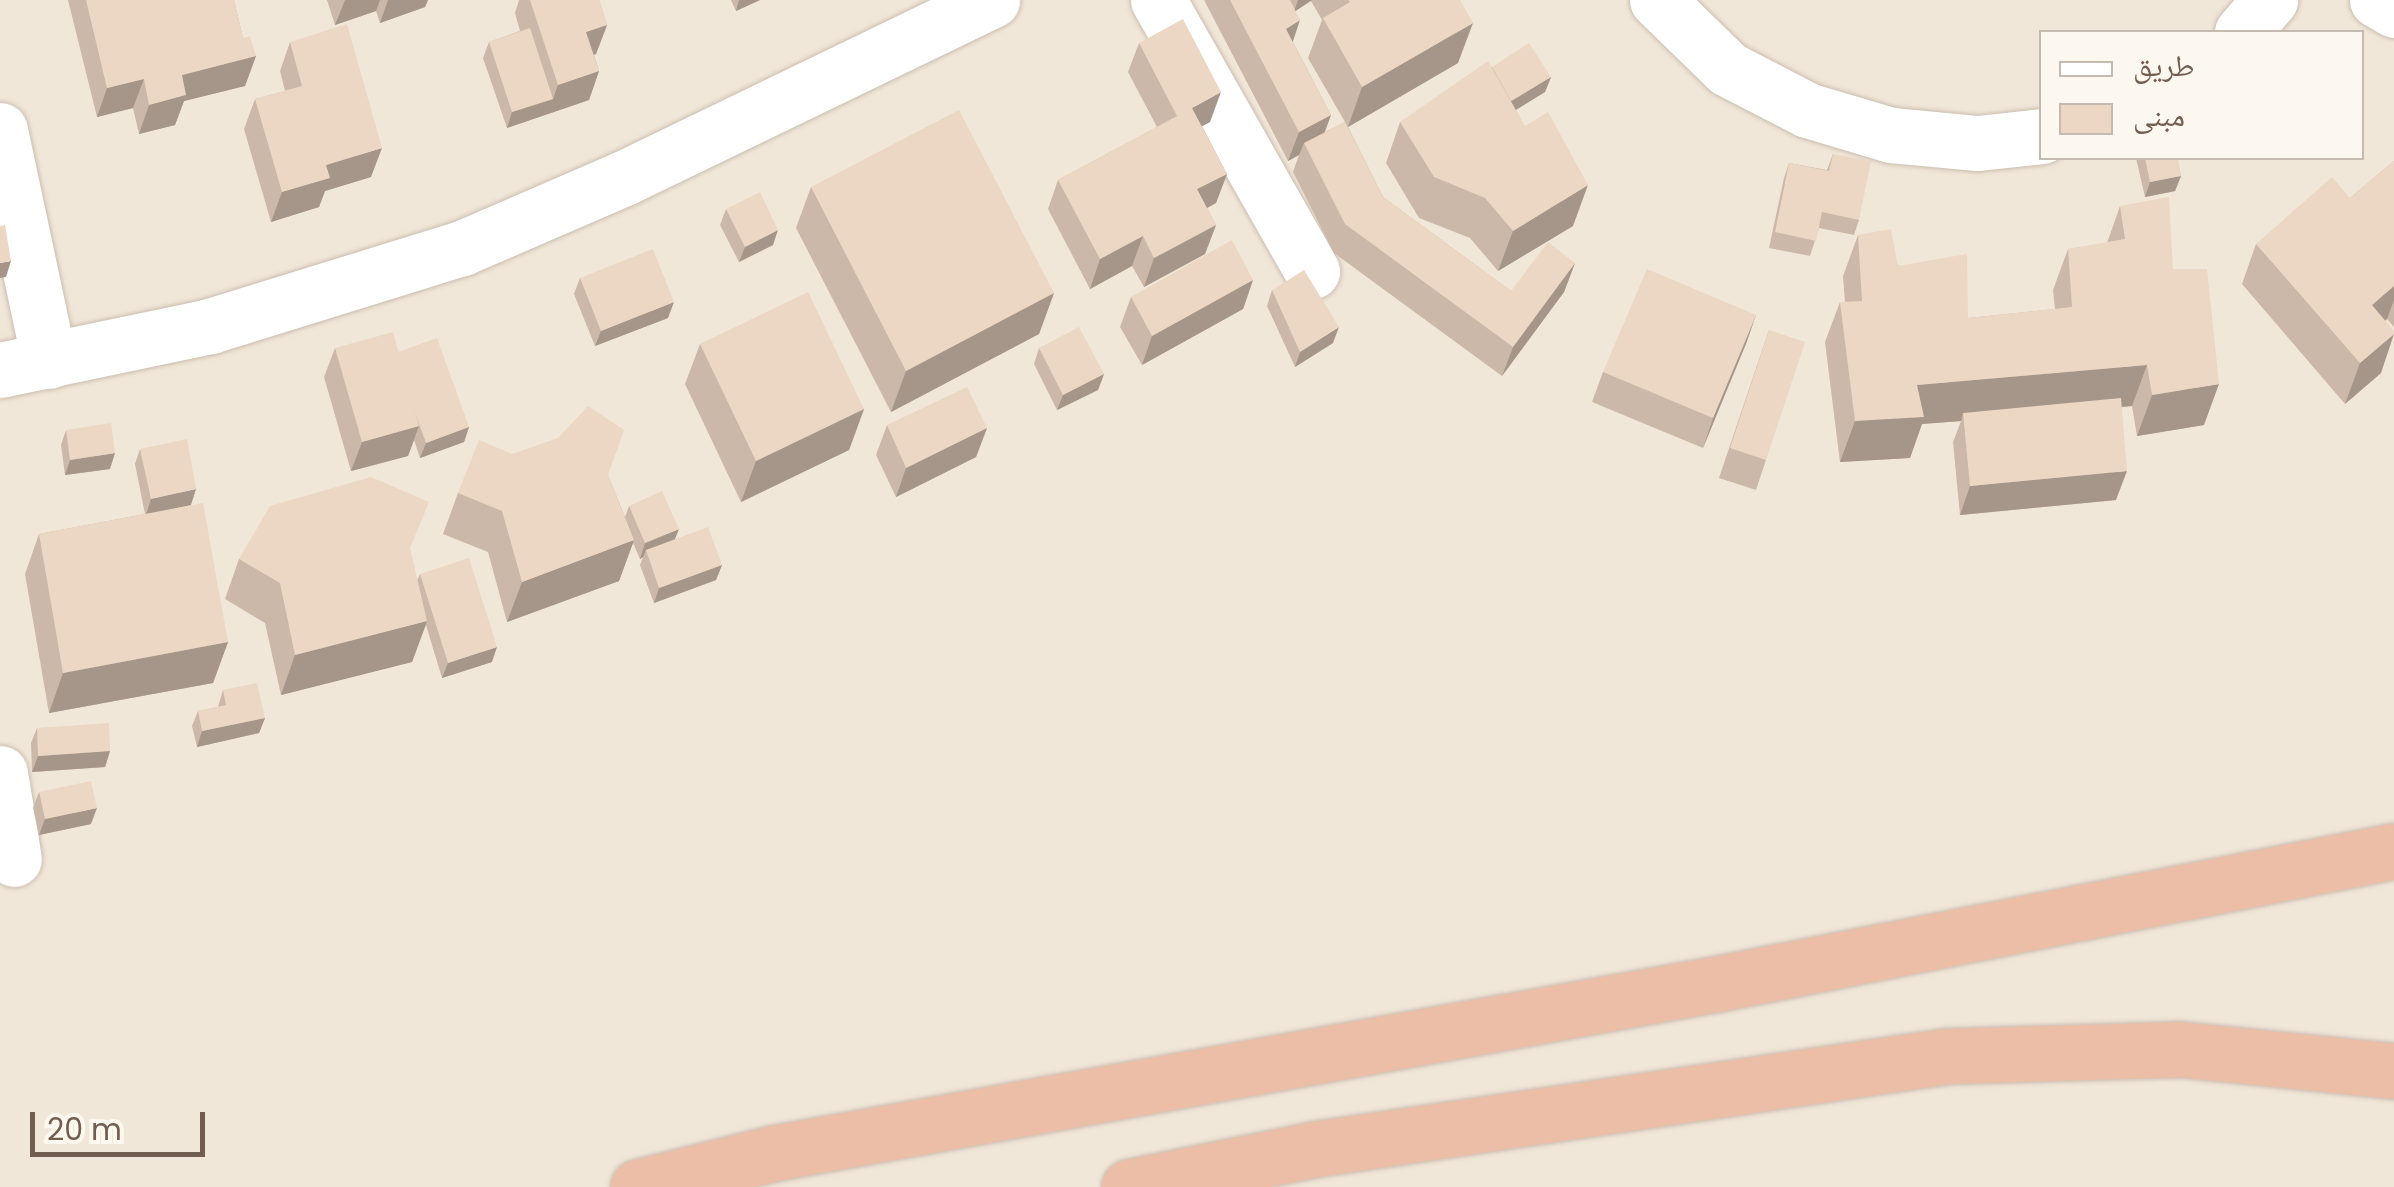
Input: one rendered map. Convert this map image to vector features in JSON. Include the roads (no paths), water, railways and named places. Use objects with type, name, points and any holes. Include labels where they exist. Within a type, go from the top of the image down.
[{"type":"highway","points":[[638,1187],[718,1177],[2394,851]]},
{"type":"highway","points":[[1130,1187],[1314,1150],[1677,1093],[2045,1048],[2178,1049],[2394,1070]]},
{"type":"street","points":[[0,130],[24,365],[210,326],[462,248],[624,178],[992,0]]},
{"type":"street","points":[[1158,0],[1312,270]]},
{"type":"street","points":[[1657,0],[1728,68],[1806,110],[1891,135],[1978,142],[2039,136]]},
{"type":"street","points":[[2244,30],[2270,0]]},
{"type":"street","points":[[2377,0],[2394,10]]},
{"type":"street","points":[[0,773],[14,859]]}]
